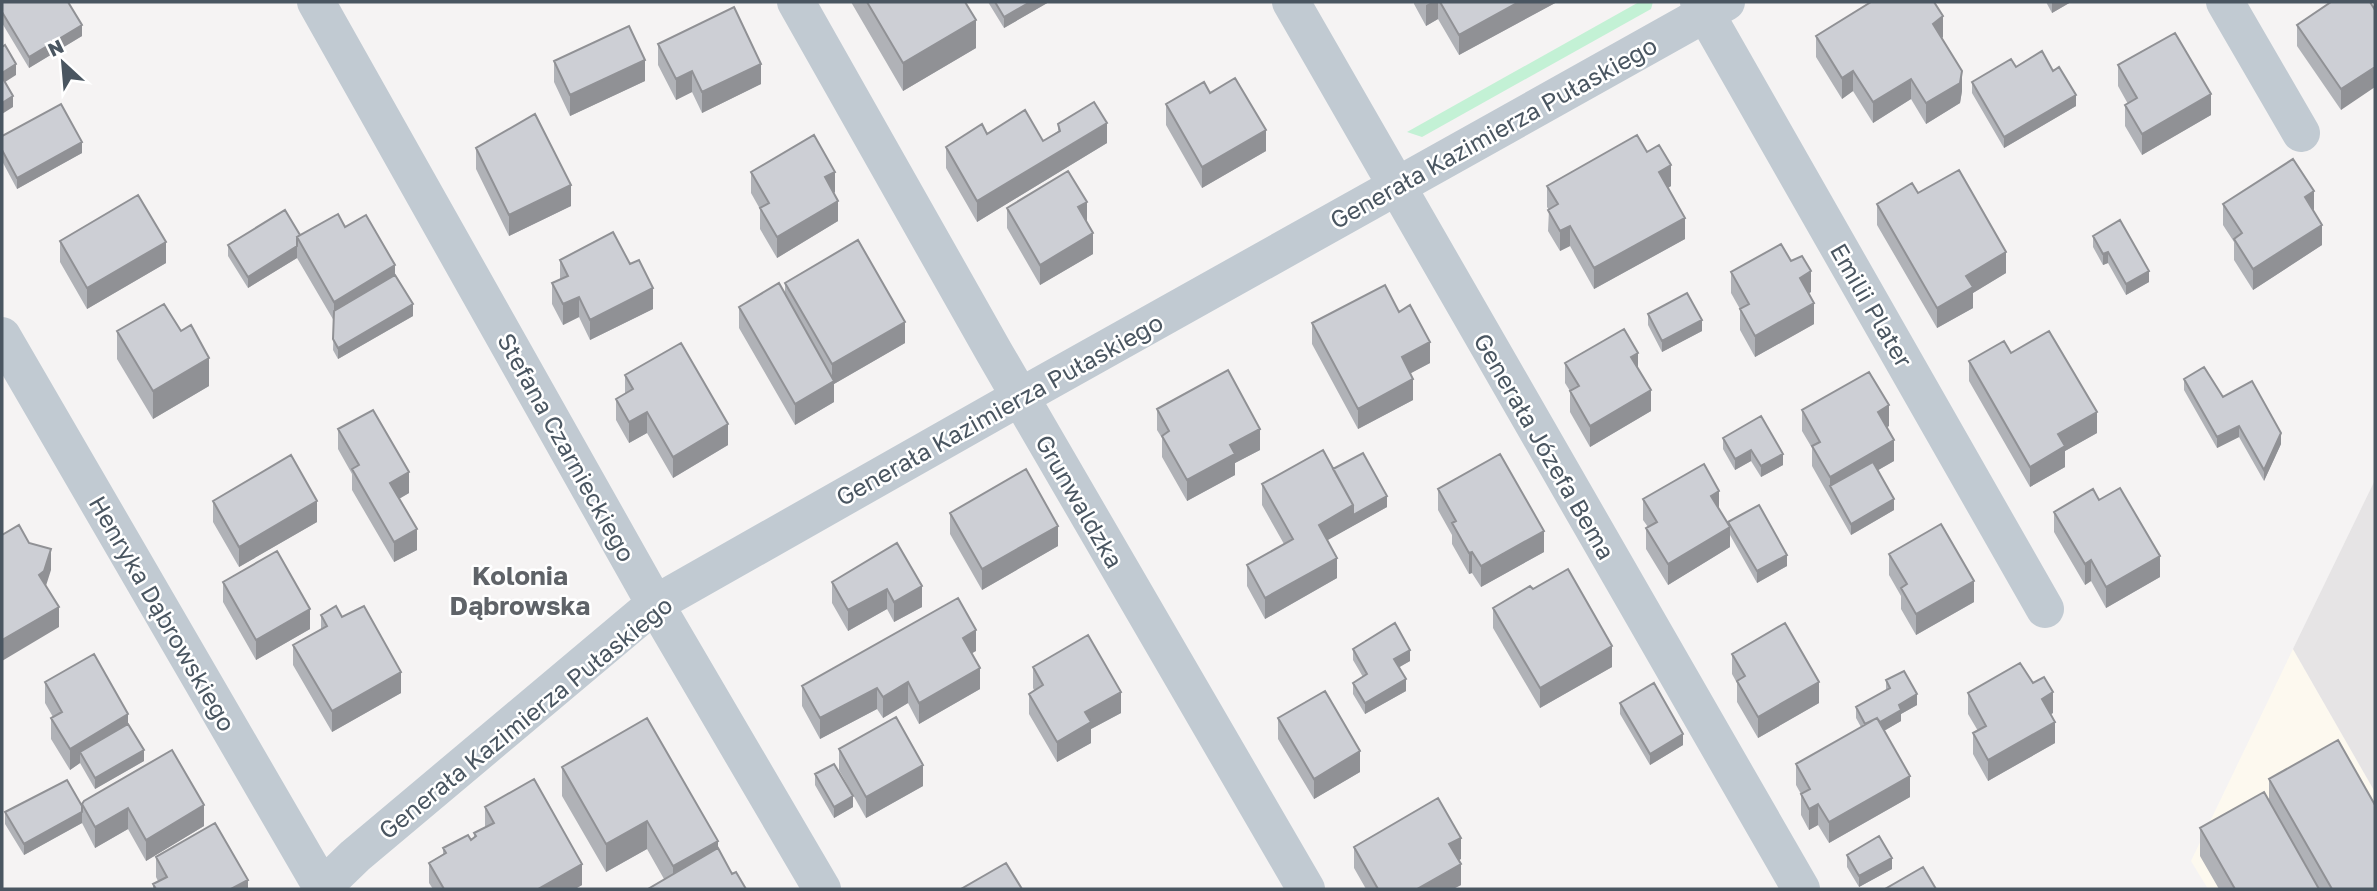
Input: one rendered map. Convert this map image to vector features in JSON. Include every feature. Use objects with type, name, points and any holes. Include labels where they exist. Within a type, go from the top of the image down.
[{"type":"street","name":"Stefana Czarnieckiego","points":[[316,2],[655,604],[822,889]]},
{"type":"street","name":"Grunwaldzka","points":[[796,2],[1020,397],[1306,889]]},
{"type":"street","name":"Generała Józefa Bema","points":[[1291,2],[1801,889]]},
{"type":"street","points":[[2225,2],[2301,133]]},
{"type":"street","name":"Generała Kazimierza Pułaskiego","points":[[322,889],[355,856],[655,604],[1710,6]]},
{"type":"street","name":"Emilii Plater","points":[[1710,6],[2045,609]]},
{"type":"street","name":"Henryka Dąbrowskiego","points":[[2,336],[322,889]]},
{"type":"shaded area","points":[[2375,480],[2375,792],[2293,649]]},
{"type":"shaded area","points":[[2293,649],[2375,792],[2375,889],[2208,889],[2191,861]]},
{"type":"green space","points":[[1639,2],[1653,2],[1651,9],[1422,137],[1407,132]]},
{"type":"building","points":[[2,2],[68,2],[82,25],[29,57],[2,12]]},
{"type":"building","points":[[867,2],[965,2],[976,20],[903,63]]},
{"type":"building","points":[[995,2],[1030,2],[1004,17]]},
{"type":"building","points":[[1440,2],[1519,2],[1459,35]]},
{"type":"building","points":[[1871,2],[1934,2],[1943,16],[1933,24],[1962,71],[1960,83],[1926,103],[1911,79],[1873,102],[1853,71],[1842,78],[1816,36]]},
{"type":"building","points":[[2331,2],[2370,2],[2375,10],[2375,67],[2341,89],[2297,25]]},
{"type":"building","points":[[734,7],[761,64],[702,92],[692,71],[676,79],[658,44]]},
{"type":"building","points":[[629,26],[645,60],[570,95],[554,61]]},
{"type":"building","points":[[2175,33],[2211,94],[2142,134],[2125,105],[2137,98],[2118,65]]},
{"type":"building","points":[[5,45],[16,64],[2,73],[2,47]]},
{"type":"building","points":[[2042,51],[2053,71],[2059,67],[2076,95],[2004,137],[1972,82],[2011,59],[2016,67]]},
{"type":"building","points":[[2,77],[13,96],[2,103]]},
{"type":"building","points":[[1235,78],[1266,130],[1202,167],[1166,104],[1204,82],[1210,93]]},
{"type":"building","points":[[1094,102],[1107,123],[977,201],[946,147],[982,124],[987,134],[1025,110],[1043,141],[1060,131],[1058,124]]},
{"type":"building","points":[[61,104],[82,142],[17,178],[2,150],[2,136]]},
{"type":"building","points":[[535,114],[571,185],[509,215],[476,148]]},
{"type":"building","points":[[814,135],[835,172],[825,177],[838,201],[777,237],[760,208],[769,203],[751,172]]},
{"type":"building","points":[[1637,135],[1647,152],[1659,145],[1671,165],[1659,172],[1685,218],[1594,268],[1570,226],[1560,231],[1548,210],[1558,204],[1547,186]]},
{"type":"building","points":[[2293,159],[2314,191],[2305,197],[2322,225],[2253,269],[2234,239],[2242,233],[2223,204]]},
{"type":"building","points":[[1959,170],[2006,252],[1966,276],[1973,287],[1937,308],[1877,204],[1912,183],[1918,193]]},
{"type":"building","points":[[1068,171],[1087,202],[1078,207],[1093,233],[1040,265],[1007,208]]},
{"type":"building","points":[[138,195],[166,242],[87,288],[60,241]]},
{"type":"building","points":[[285,210],[300,235],[297,237],[297,246],[248,277],[228,245]]},
{"type":"building","points":[[338,214],[345,227],[366,215],[395,265],[334,302],[297,237]]},
{"type":"building","points":[[2120,220],[2149,271],[2126,284],[2108,252],[2103,254],[2093,236]]},
{"type":"building","points":[[613,232],[630,264],[639,260],[653,288],[590,320],[579,297],[563,304],[552,283],[568,276],[560,260]]},
{"type":"building","points":[[858,240],[905,322],[832,364],[785,283]]},
{"type":"building","points":[[1781,244],[1791,261],[1802,256],[1811,271],[1800,278],[1814,303],[1755,336],[1740,309],[1749,304],[1731,272]]},
{"type":"building","points":[[395,275],[413,304],[338,348],[333,339],[334,311]]},
{"type":"building","points":[[779,283],[834,381],[795,404],[739,307]]},
{"type":"building","points":[[1385,285],[1399,312],[1410,305],[1430,342],[1402,357],[1413,379],[1358,409],[1312,323]]},
{"type":"building","points":[[1687,293],[1702,320],[1662,341],[1648,314]]},
{"type":"building","points":[[164,304],[181,331],[191,325],[209,358],[153,391],[117,331]]},
{"type":"building","points":[[1624,329],[1638,353],[1631,357],[1651,390],[1590,426],[1570,391],[1579,386],[1565,363]]},
{"type":"building","points":[[2049,331],[2097,412],[2058,434],[2065,446],[2030,467],[1969,361],[2004,341],[2011,353]]},
{"type":"building","points":[[681,343],[728,424],[673,457],[647,412],[629,422],[616,399],[633,389],[625,375]]},
{"type":"building","points":[[2204,367],[2223,397],[2252,381],[2281,433],[2264,470],[2239,426],[2217,437],[2184,379]]},
{"type":"building","points":[[1228,370],[1260,429],[1230,445],[1235,454],[1187,480],[1162,436],[1169,431],[1157,409]]},
{"type":"building","points":[[1869,372],[1889,405],[1878,412],[1894,440],[1830,477],[1812,446],[1820,442],[1802,410]]},
{"type":"building","points":[[373,410],[409,472],[390,483],[417,529],[394,542],[352,469],[359,465],[338,429]]},
{"type":"building","points":[[1761,416],[1783,454],[1761,466],[1751,450],[1735,459],[1723,438]]},
{"type":"building","points":[[1323,450],[1353,505],[1319,525],[1337,558],[1265,598],[1247,565],[1293,539],[1262,484]]},
{"type":"building","points":[[1363,453],[1387,496],[1353,515],[1353,505],[1333,469]]},
{"type":"building","points":[[1500,454],[1544,531],[1481,566],[1472,552],[1469,553],[1452,523],[1456,521],[1438,489]]},
{"type":"building","points":[[291,455],[317,501],[239,547],[213,501]]},
{"type":"building","points":[[1873,462],[1894,499],[1851,524],[1830,486]]},
{"type":"building","points":[[1704,464],[1719,491],[1711,496],[1730,527],[1668,564],[1646,528],[1657,522],[1643,499]]},
{"type":"building","points":[[1026,469],[1058,526],[982,569],[950,513]]},
{"type":"building","points":[[2120,488],[2160,556],[2106,587],[2091,560],[2085,564],[2054,512],[2093,489],[2099,500]]},
{"type":"building","points":[[1759,505],[1787,555],[1757,571],[1728,522]]},
{"type":"building","points":[[1941,524],[1974,581],[1916,614],[1901,588],[1907,584],[1889,554]]},
{"type":"building","points":[[19,525],[29,543],[51,549],[44,571],[39,575],[59,607],[2,640],[2,535]]},
{"type":"building","points":[[897,543],[922,586],[894,602],[887,589],[848,610],[832,582]]},
{"type":"building","points":[[277,551],[310,609],[256,640],[223,582]]},
{"type":"building","points":[[1568,569],[1612,646],[1540,688],[1493,608],[1530,586],[1533,589]]},
{"type":"building","points":[[958,598],[976,630],[963,638],[980,668],[919,703],[908,682],[883,697],[877,688],[820,718],[802,686]]},
{"type":"building","points":[[336,606],[342,617],[364,606],[401,672],[332,711],[293,645],[327,626],[321,615]]},
{"type":"building","points":[[1395,623],[1410,650],[1394,659],[1406,679],[1365,703],[1353,683],[1367,674],[1353,649]]},
{"type":"building","points":[[1785,623],[1819,682],[1758,717],[1737,681],[1745,676],[1732,654]]},
{"type":"building","points":[[1088,635],[1121,692],[1085,712],[1091,722],[1057,742],[1029,694],[1043,685],[1033,667]]},
{"type":"building","points":[[94,654],[128,714],[70,749],[51,718],[62,712],[45,682]]},
{"type":"building","points":[[2020,663],[2033,683],[2044,677],[2053,692],[2042,699],[2055,722],[1988,760],[1973,733],[1986,726],[1968,693]]},
{"type":"building","points":[[1904,671],[1917,694],[1899,705],[1901,710],[1880,722],[1877,718],[1865,724],[1856,707],[1890,688],[1886,680]]},
{"type":"building","points":[[1654,683],[1683,734],[1650,754],[1620,703]]},
{"type":"building","points":[[1325,691],[1360,751],[1314,779],[1278,718]]},
{"type":"building","points":[[896,717],[923,765],[866,797],[839,749]]},
{"type":"building","points":[[647,718],[718,841],[673,866],[647,821],[606,844],[562,767]]},
{"type":"building","points":[[1877,718],[1910,776],[1829,822],[1818,804],[1809,809],[1801,794],[1810,789],[1796,764]]},
{"type":"building","points":[[128,724],[144,750],[95,778],[80,752]]},
{"type":"building","points":[[2338,740],[2375,805],[2375,889],[2332,889],[2269,779]]},
{"type":"building","points":[[172,750],[204,805],[146,840],[128,808],[95,827],[82,804],[84,801]]},
{"type":"building","points":[[834,764],[853,796],[834,807],[815,774]]},
{"type":"building","points":[[534,779],[582,864],[538,889],[444,889],[429,863],[446,853],[443,848],[468,835],[471,840],[476,836],[474,833],[494,823],[485,807]]},
{"type":"building","points":[[67,780],[82,806],[82,812],[24,844],[5,812]]},
{"type":"building","points":[[2264,792],[2319,889],[2235,889],[2200,828]]},
{"type":"building","points":[[1438,798],[1461,838],[1449,844],[1461,864],[1417,889],[1378,889],[1354,847]]},
{"type":"building","points":[[215,823],[248,880],[231,889],[156,889],[153,884],[167,877],[156,857]]},
{"type":"building","points":[[1879,836],[1892,858],[1859,876],[1847,855]]},
{"type":"building","points":[[718,848],[732,874],[736,872],[746,889],[648,889]]},
{"type":"building","points":[[1006,863],[1022,889],[961,889]]},
{"type":"building","points":[[1923,867],[1936,889],[1885,889]]},
{"type":"district","name":"Kolonia Dąbrowska","points":[[520,590]]}]
